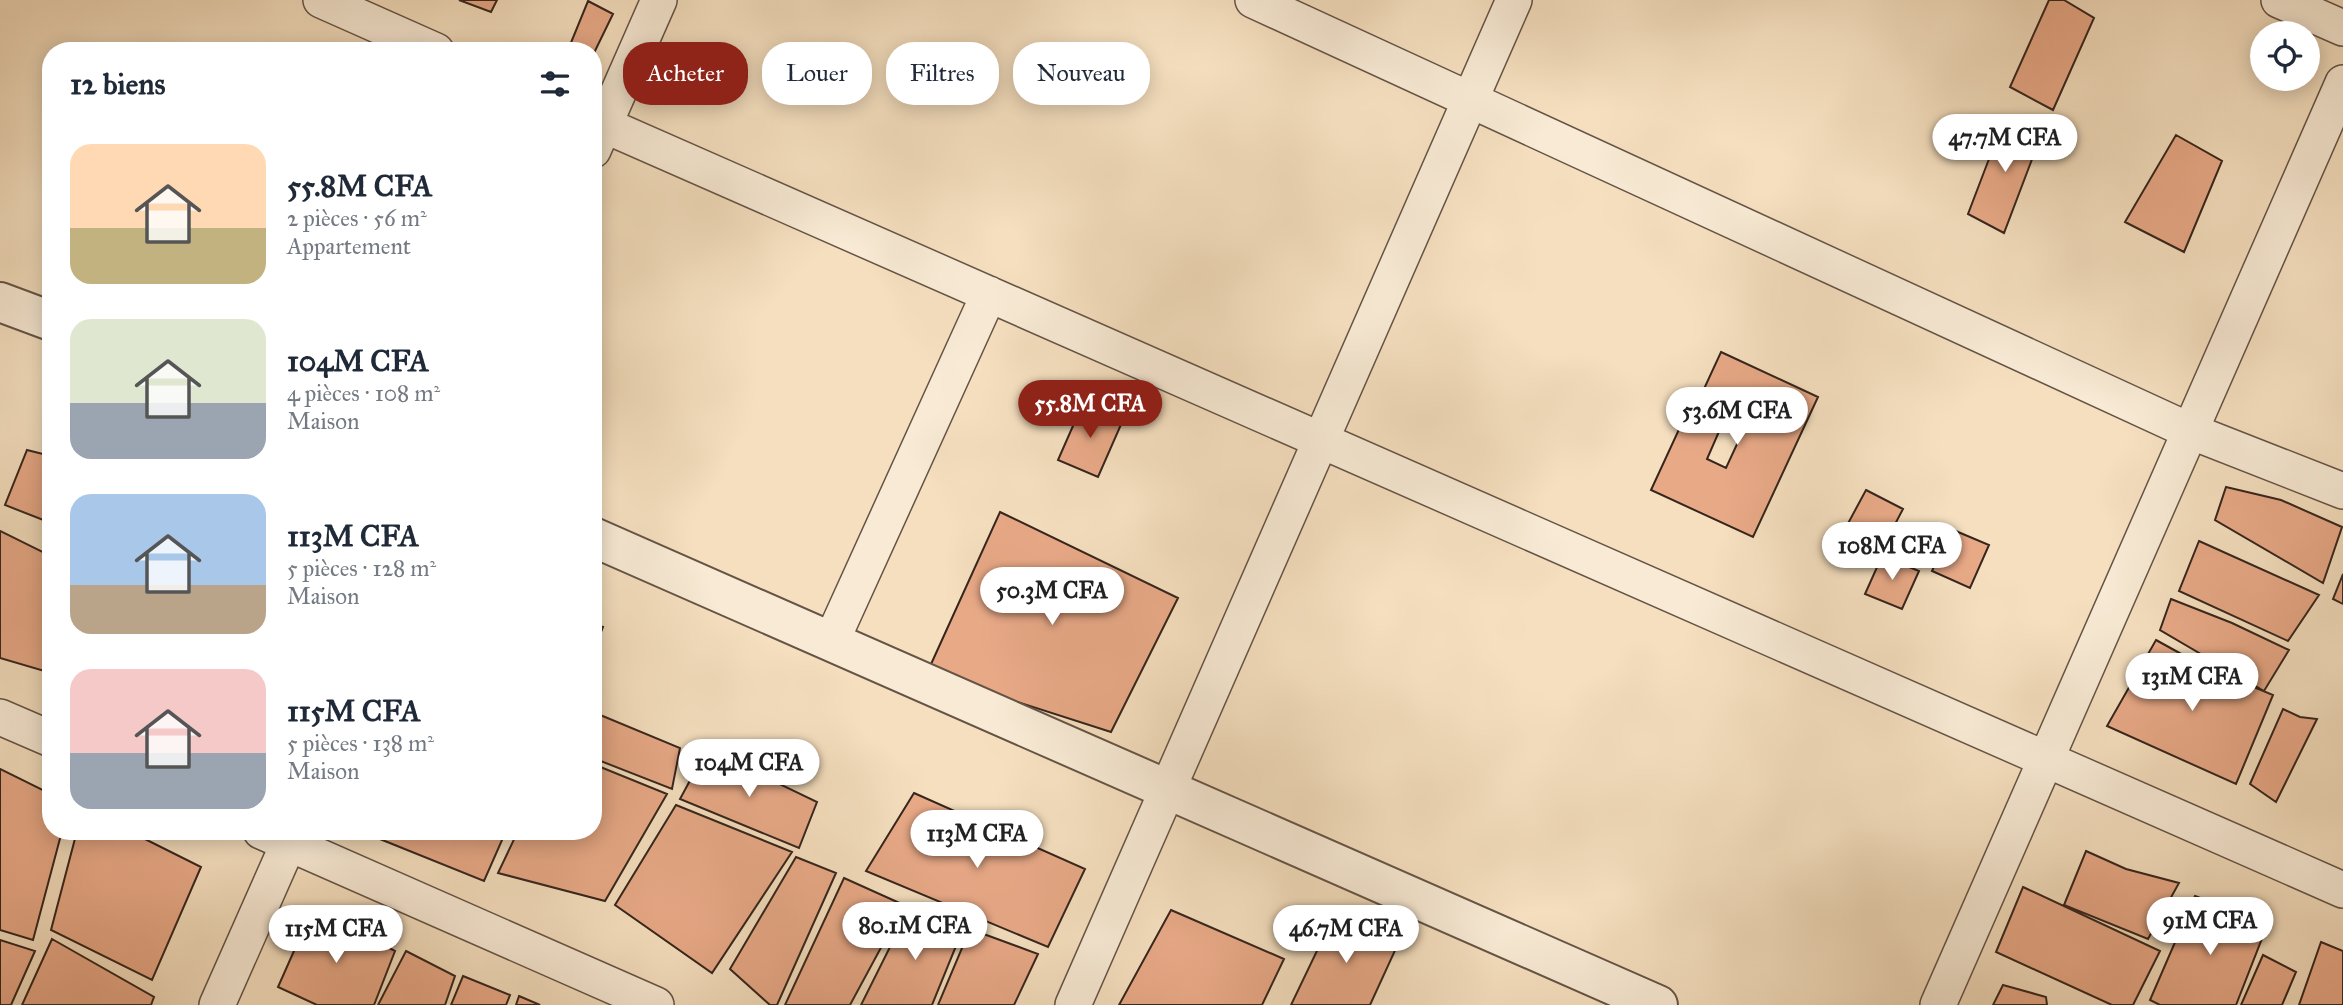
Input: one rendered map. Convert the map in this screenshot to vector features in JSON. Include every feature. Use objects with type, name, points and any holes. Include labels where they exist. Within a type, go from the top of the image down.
[{"type":"street","points":[[321,0],[416,42]]},
{"type":"street","points":[[602,121],[659,0]]},
{"type":"street","points":[[1253,0],[2190,431],[2343,491]]},
{"type":"street","points":[[1073,1005],[1514,0]]},
{"type":"street","points":[[2279,0],[2343,28]]},
{"type":"street","points":[[1938,1005],[2343,83]]},
{"type":"street","points":[[602,134],[989,294],[2343,890]]},
{"type":"street","points":[[831,642],[989,294]]},
{"type":"street","points":[[0,302],[42,318]]},
{"type":"street","points":[[602,541],[1658,1005]]},
{"type":"street","points":[[0,717],[42,735]]},
{"type":"street","points":[[218,1005],[279,840]]},
{"type":"street","points":[[292,840],[656,1005]]},
{"type":"building","points":[[459,0],[497,0],[491,12]]},
{"type":"building","points":[[2049,0],[2064,0],[2094,18],[2053,110],[2010,87]]},
{"type":"building","points":[[588,1],[613,14],[599,42],[571,42]]},
{"type":"building","points":[[2005,117],[2042,133],[2004,233],[1968,214]]},
{"type":"building","points":[[2176,135],[2222,161],[2184,252],[2125,222]]},
{"type":"building","points":[[1721,352],[1818,397],[1753,537],[1651,490],[1687,412],[1721,427],[1707,459],[1726,468],[1751,414],[1703,391]]},
{"type":"building","points":[[1083,403],[1123,420],[1098,477],[1058,460]]},
{"type":"building","points":[[27,450],[42,454],[42,519],[5,505]]},
{"type":"building","points":[[2226,487],[2281,500],[2342,527],[2323,583],[2215,520]]},
{"type":"building","points":[[1866,490],[1903,509],[1882,549],[1845,529]]},
{"type":"building","points":[[1000,512],[1178,598],[1111,732],[927,673]]},
{"type":"building","points":[[1951,529],[1989,545],[1970,588],[1932,571]]},
{"type":"building","points":[[0,531],[42,552],[42,670],[0,658]]},
{"type":"building","points":[[2199,541],[2319,595],[2288,641],[2179,591]]},
{"type":"building","points":[[1882,556],[1919,571],[1902,609],[1865,594]]},
{"type":"building","points":[[2343,574],[2343,604],[2333,599]]},
{"type":"building","points":[[2171,599],[2232,623],[2289,650],[2264,691],[2160,630]]},
{"type":"building","points":[[2156,640],[2203,666],[2273,695],[2236,784],[2107,726]]},
{"type":"building","points":[[2283,709],[2300,717],[2317,719],[2276,802],[2250,784]]},
{"type":"building","points":[[602,716],[680,748],[672,789],[602,762]]},
{"type":"building","points":[[707,749],[817,802],[799,848],[680,799]]},
{"type":"building","points":[[602,768],[667,794],[605,901],[498,873],[514,840],[602,840]]},
{"type":"building","points":[[0,769],[42,790],[42,840],[60,840],[33,940],[0,930]]},
{"type":"building","points":[[914,793],[1085,869],[1048,947],[866,871]]},
{"type":"building","points":[[676,805],[792,852],[712,973],[615,905]]},
{"type":"building","points":[[75,840],[147,840],[201,867],[152,980],[51,930]]},
{"type":"building","points":[[382,840],[502,840],[484,881]]},
{"type":"building","points":[[2086,851],[2126,869],[2179,883],[2148,939],[2064,905]]},
{"type":"building","points":[[796,857],[836,873],[777,1005],[770,1005],[730,969]]},
{"type":"building","points":[[844,878],[904,905],[850,1005],[785,1005]]},
{"type":"building","points":[[2023,887],[2160,951],[2133,1005],[2112,1005],[1996,952]]},
{"type":"building","points":[[2195,896],[2268,923],[2236,1005],[2160,1005],[2150,1000]]},
{"type":"building","points":[[1338,907],[1398,944],[1370,1005],[1291,1005]]},
{"type":"building","points":[[313,908],[395,951],[374,1005],[317,1005],[278,987]]},
{"type":"building","points":[[909,909],[965,924],[932,1005],[861,1005]]},
{"type":"building","points":[[1171,910],[1284,959],[1262,1005],[1119,1005]]},
{"type":"building","points":[[970,929],[1038,954],[1014,1005],[938,1005]]},
{"type":"building","points":[[52,939],[154,997],[151,1005],[22,1005]]},
{"type":"building","points":[[0,940],[35,951],[11,1005],[0,1005]]},
{"type":"building","points":[[2321,942],[2343,951],[2343,1005],[2299,1005]]},
{"type":"building","points":[[406,951],[455,976],[445,1005],[378,1005]]},
{"type":"building","points":[[2263,955],[2296,972],[2282,1005],[2241,1005]]},
{"type":"building","points":[[463,976],[510,995],[506,1005],[451,1005]]},
{"type":"building","points":[[2003,985],[2046,997],[2047,1005],[1993,1005]]},
{"type":"building","points":[[519,996],[540,1005],[516,1005]]}]
